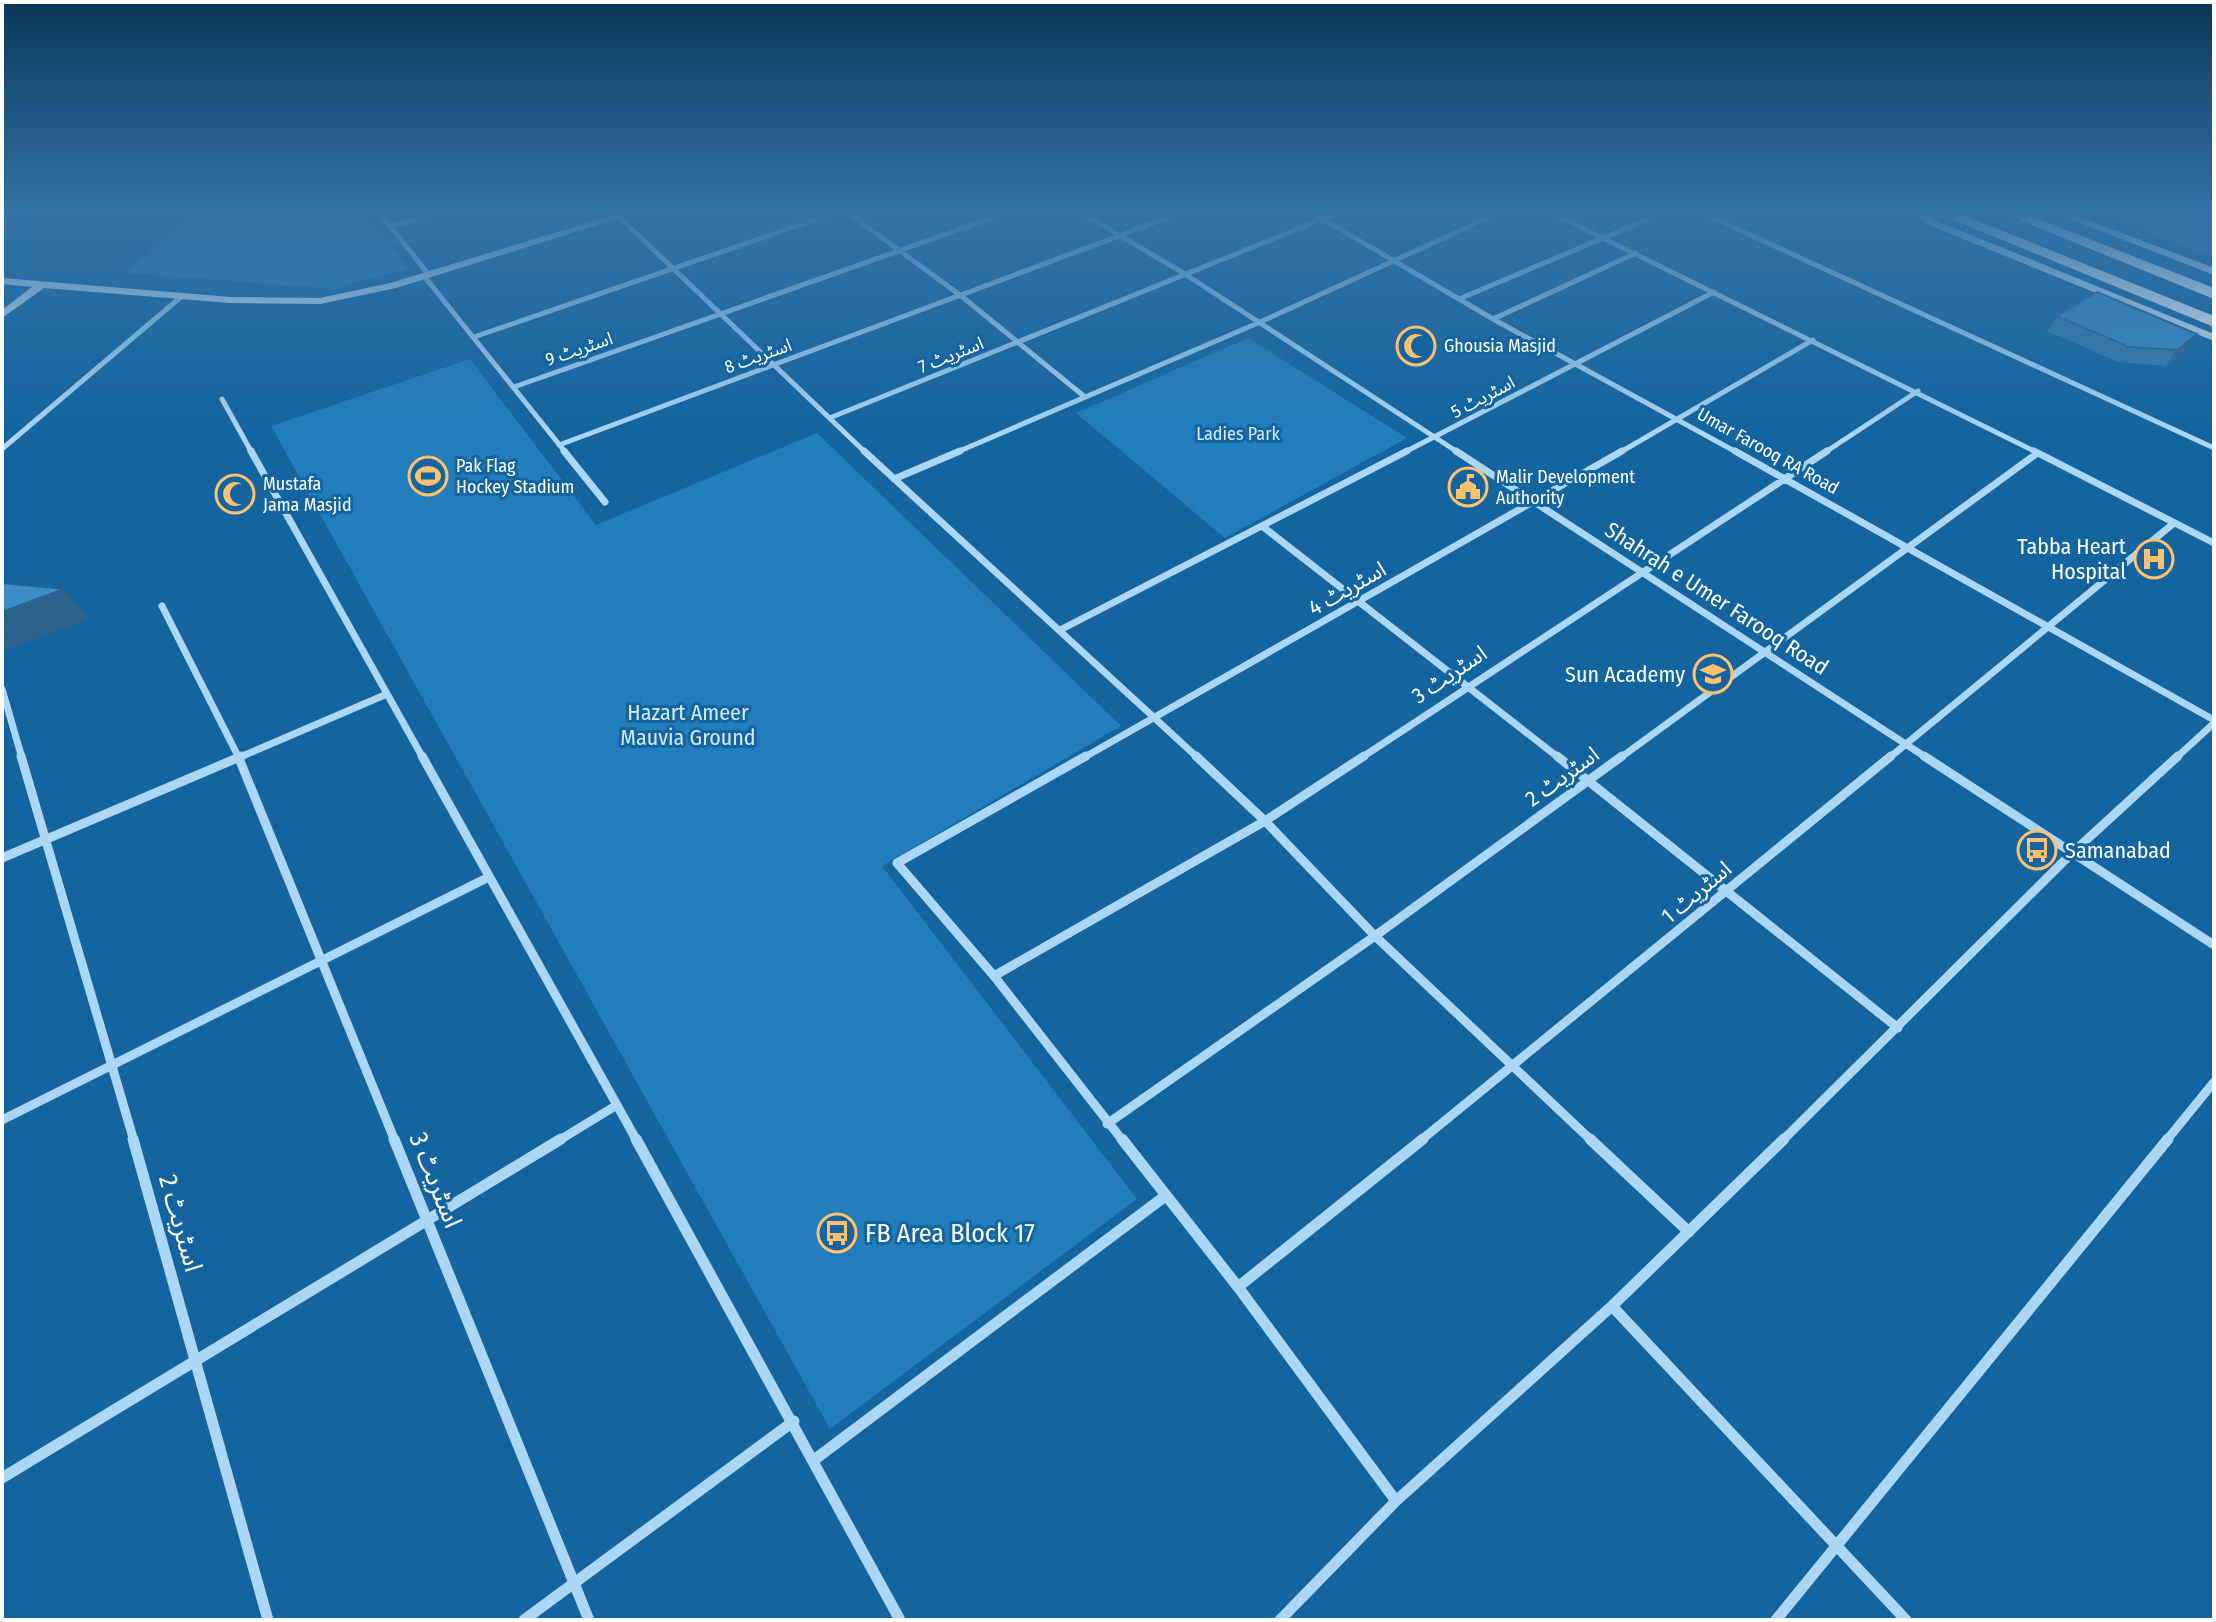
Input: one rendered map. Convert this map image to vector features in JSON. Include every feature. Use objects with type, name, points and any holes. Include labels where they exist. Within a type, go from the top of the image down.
[{"type":"highway","points":[[2122,285],[2214,322]]},
{"type":"highway","points":[[2190,285],[2214,294]]},
{"type":"street","points":[[2,315],[41,285]]},
{"type":"street","points":[[50,285],[182,296],[320,301],[390,285]]},
{"type":"street","points":[[434,285],[605,502]]},
{"type":"street","points":[[474,337],[626,285]]},
{"type":"street","points":[[689,285],[894,479],[1062,629],[1265,821],[1375,936],[1689,1232]]},
{"type":"street","name":"اسٹریٹ 9","points":[[514,387],[807,285]]},
{"type":"street","points":[[945,285],[1085,397]]},
{"type":"street","name":"اسٹریٹ 8","points":[[559,445],[988,285]]},
{"type":"street","name":"اسٹریٹ 7","points":[[832,417],[1159,285]]},
{"type":"street","name":"Shahrah e Umer Farooq Road","points":[[1201,285],[1904,742],[2070,855],[2214,945]]},
{"type":"street","points":[[894,479],[1340,285]]},
{"type":"street","name":"Umar Farooq RA Road","points":[[1435,285],[2214,721]]},
{"type":"street","points":[[1459,299],[1494,285]]},
{"type":"street","points":[[1493,319],[1567,285]]},
{"type":"street","points":[[1699,285],[1918,391],[2214,543]]},
{"type":"street","points":[[1859,285],[2214,448]]},
{"type":"street","points":[[2084,285],[2214,338]]},
{"type":"street","name":"اسٹریٹ 5","points":[[1062,629],[1714,292]]},
{"type":"street","points":[[2,449],[182,296]]},
{"type":"street","name":"اسٹریٹ 4","points":[[994,976],[897,863],[1813,340]]},
{"type":"street","name":"اسٹریٹ 3","points":[[994,976],[1265,821],[1783,477],[1918,391]]},
{"type":"street","points":[[222,399],[794,1421],[900,1620]]},
{"type":"street","name":"اسٹریٹ 2","points":[[1107,1124],[1375,936],[2036,454]]},
{"type":"street","name":"اسٹریٹ 1","points":[[1238,1287],[1514,1066],[1904,742],[2050,627],[2174,523]]},
{"type":"street","points":[[1262,526],[1728,889],[1898,1028]]},
{"type":"street","name":"اسٹریٹ 3","points":[[162,606],[239,757],[589,1620]]},
{"type":"street","name":"اسٹریٹ 2","points":[[2,689],[197,1359],[268,1620]]},
{"type":"street","points":[[2,858],[387,694]]},
{"type":"street","points":[[1280,1620],[1396,1501],[1612,1306],[1898,1028],[2070,855],[2214,721]]},
{"type":"street","points":[[2,1120],[489,877]]},
{"type":"street","points":[[994,976],[1164,1197],[1238,1287],[1396,1501]]},
{"type":"street","points":[[1776,1620],[2214,1082]]},
{"type":"street","points":[[2,1478],[617,1105]]},
{"type":"street","points":[[814,1460],[1164,1197]]},
{"type":"street","points":[[1612,1306],[1906,1620]]},
{"type":"street","points":[[524,1620],[794,1421]]},
{"type":"green space","points":[[278,285],[348,285],[333,289]]},
{"type":"green space","name":"Ladies Park","points":[[1248,338],[1407,438],[1225,538],[1076,413]]},
{"type":"green space","name":"Hazart Ameer Mauvia Ground","points":[[470,359],[596,525],[817,433],[1121,726],[882,866],[1137,1199],[830,1429],[271,426]]},
{"type":"building","points":[[2097,292],[2197,334],[2177,350],[2129,347],[2057,316]]},
{"type":"building","points":[[2,583],[64,589],[2,612]]},
{"type":"place","name":"Ghousia Masjid","points":[[1416,346]]},
{"type":"place","name":"Pak Flag Hockey Stadium","points":[[428,476]]},
{"type":"place","name":"Malir Development Authority","points":[[1468,487]]},
{"type":"place","name":"Mustafa Jama Masjid","points":[[235,494]]},
{"type":"place","name":"Tabba Heart Hospital","points":[[2154,559]]},
{"type":"place","name":"Sun Academy","points":[[1713,674]]},
{"type":"place","name":"Samanabad","points":[[2037,850]]},
{"type":"place","name":"FB Area Block 17","points":[[837,1233]]}]
